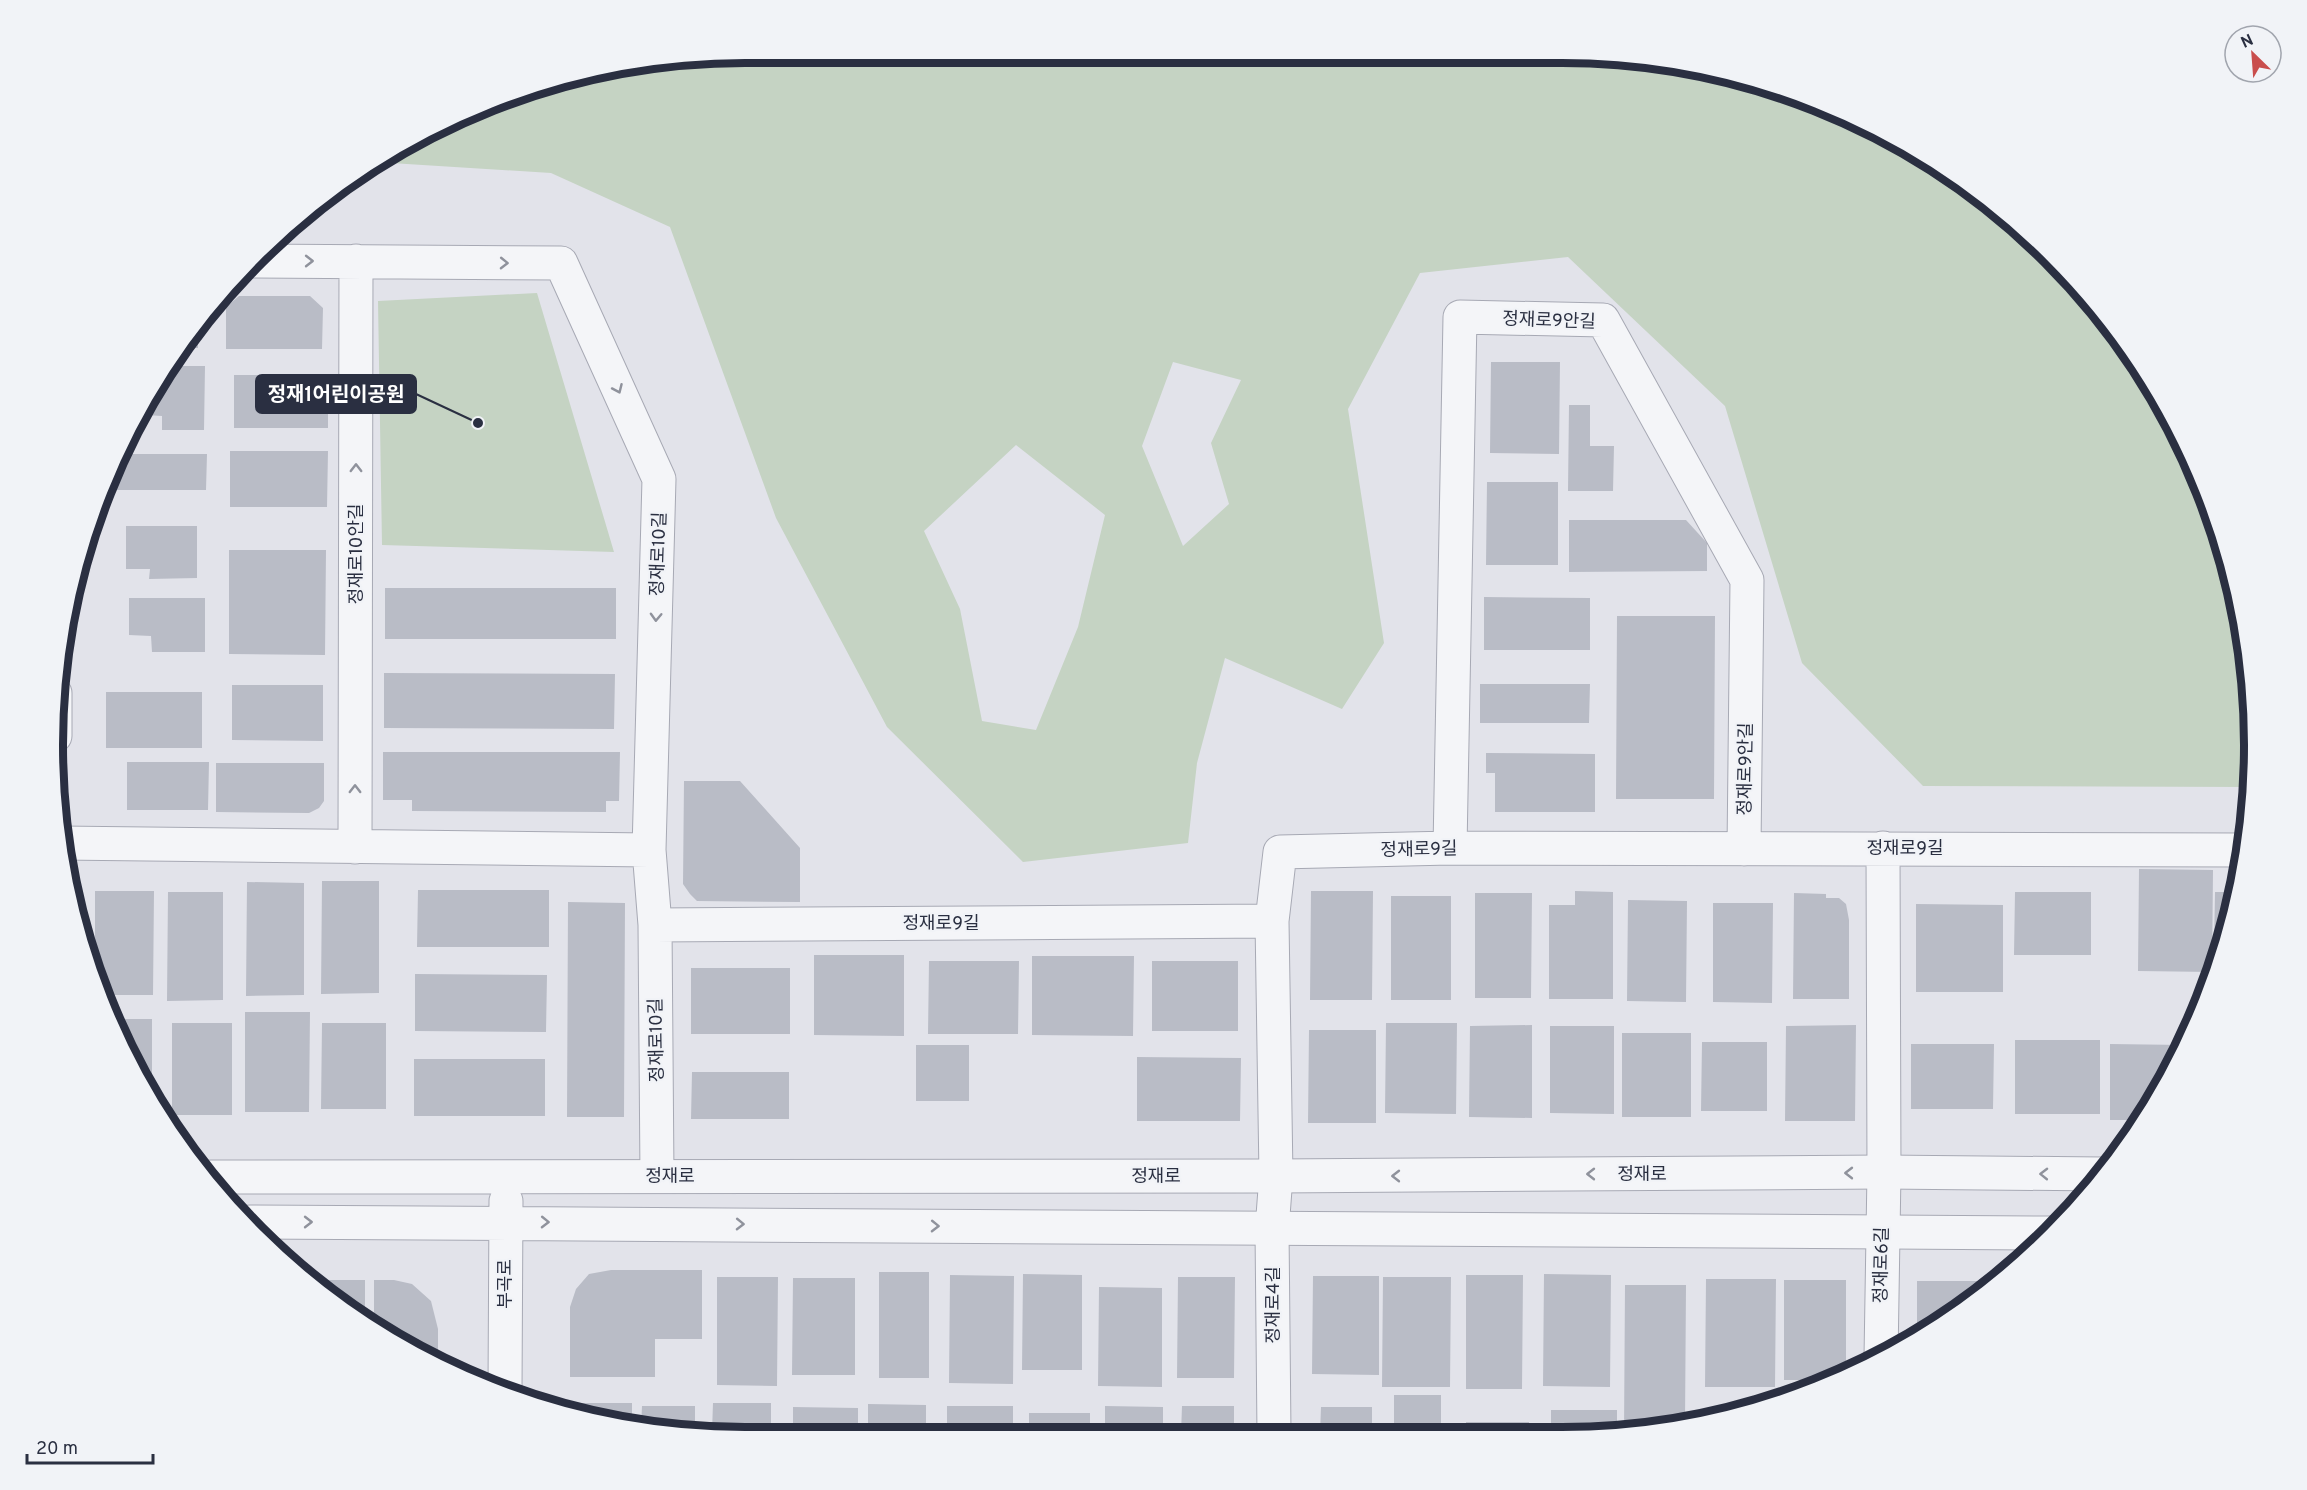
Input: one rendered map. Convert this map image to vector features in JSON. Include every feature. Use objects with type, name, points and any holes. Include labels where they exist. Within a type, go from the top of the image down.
[{"type":"street","name":"정재로10길","points":[[265,261],[561,263],[660,479],[649,849],[655,925],[657,1176]]},
{"type":"street","name":"정재로10안길","points":[[355,847],[356,261]]},
{"type":"street","name":"정재로9안길","points":[[1450,848],[1460,317],[1603,320],[1747,580],[1744,849]]},
{"type":"street","points":[[70,843],[649,849]]},
{"type":"street","name":"정재로9길","points":[[655,925],[1272,921],[1280,852],[1450,848],[2235,850]]},
{"type":"street","name":"정재로6길","points":[[1881,1348],[1881,1231],[1884,1172],[1883,848]]},
{"type":"street","name":"정재로4길","points":[[1272,921],[1276,1176],[1272,1229],[1274,1427]]},
{"type":"street","name":"정재로","points":[[218,1177],[1276,1176],[1884,1172],[2092,1174]]},
{"type":"street","name":"부곡로","points":[[504,1383],[507,1176]]},
{"type":"street","points":[[258,1222],[506,1221],[1272,1229],[2038,1233]]},
{"type":"green space","points":[[700,64],[1607,64],[1695,76],[1781,99],[1864,133],[1903,154],[1977,204],[2012,232],[2075,295],[2129,366],[2174,443],[2208,526],[2221,568],[2231,612],[2243,700],[2243,787],[1923,786],[1802,663],[1725,406],[1568,257],[1420,273],[1348,409],[1384,643],[1342,709],[1225,658],[1197,763],[1188,843],[1023,862],[887,727],[776,518],[670,227],[551,173],[390,163],[443,133],[526,99],[612,76]],"holes":[[[1173,362],[1241,380],[1211,443],[1229,504],[1183,546],[1142,446]],[[1016,445],[1105,515],[1078,627],[1036,730],[982,721],[960,609],[924,531]]]},
{"type":"green space","points":[[537,293],[614,552],[382,545],[378,301]]},
{"type":"building","points":[[239,296],[310,296],[323,308],[322,349],[226,349],[226,307]]},
{"type":"building","points":[[198,338],[198,348],[191,348]]},
{"type":"building","points":[[1491,362],[1560,362],[1559,454],[1490,453]]},
{"type":"building","points":[[178,366],[205,366],[204,430],[162,430],[162,416],[148,415]]},
{"type":"building","points":[[234,375],[328,375],[328,428],[234,428]]},
{"type":"building","points":[[1569,405],[1590,405],[1590,446],[1614,446],[1613,491],[1568,491]]},
{"type":"building","points":[[230,451],[328,451],[327,507],[230,507]]},
{"type":"building","points":[[128,454],[207,454],[206,490],[113,490]]},
{"type":"building","points":[[1487,482],[1558,482],[1558,565],[1486,565]]},
{"type":"building","points":[[1569,520],[1686,520],[1707,543],[1707,571],[1569,572]]},
{"type":"building","points":[[126,526],[197,526],[197,578],[149,579],[150,569],[126,569]]},
{"type":"building","points":[[229,550],[326,550],[325,655],[229,654]]},
{"type":"building","points":[[385,588],[616,588],[616,639],[385,639]]},
{"type":"building","points":[[1484,597],[1590,598],[1590,650],[1484,650]]},
{"type":"building","points":[[129,598],[205,598],[205,652],[152,652],[151,636],[129,635]]},
{"type":"building","points":[[1617,616],[1715,616],[1714,799],[1616,799]]},
{"type":"building","points":[[384,673],[615,674],[614,729],[384,728]]},
{"type":"building","points":[[1480,684],[1590,684],[1589,723],[1480,723]]},
{"type":"building","points":[[232,685],[323,685],[323,741],[232,740]]},
{"type":"building","points":[[106,692],[202,692],[202,748],[106,748]]},
{"type":"building","points":[[383,752],[620,752],[619,801],[606,801],[606,812],[412,811],[412,800],[383,800]]},
{"type":"building","points":[[1486,753],[1595,754],[1595,812],[1495,812],[1495,773],[1486,773]]},
{"type":"building","points":[[127,762],[209,762],[208,810],[127,810]]},
{"type":"building","points":[[216,763],[324,763],[324,801],[319,808],[309,813],[216,812]]},
{"type":"building","points":[[684,781],[740,781],[800,848],[800,902],[697,901],[690,894],[683,884]]},
{"type":"building","points":[[2139,869],[2213,870],[2212,950],[2205,972],[2138,971]]},
{"type":"building","points":[[322,881],[379,881],[379,993],[321,994]]},
{"type":"building","points":[[247,882],[304,883],[304,995],[246,996]]},
{"type":"building","points":[[418,890],[549,890],[549,947],[417,947]]},
{"type":"building","points":[[95,891],[154,891],[153,995],[111,995],[95,951]]},
{"type":"building","points":[[1311,891],[1373,891],[1372,1000],[1310,1000]]},
{"type":"building","points":[[1575,891],[1613,892],[1613,999],[1549,999],[1549,905],[1575,905]]},
{"type":"building","points":[[168,892],[223,892],[223,1000],[167,1001]]},
{"type":"building","points":[[2015,892],[2091,892],[2091,955],[2014,955]]},
{"type":"building","points":[[2215,892],[2228,892],[2221,922],[2214,944]]},
{"type":"building","points":[[1475,893],[1532,893],[1531,998],[1475,998]]},
{"type":"building","points":[[1794,893],[1826,894],[1826,898],[1839,898],[1846,904],[1849,920],[1849,999],[1793,999]]},
{"type":"building","points":[[1391,896],[1451,896],[1451,1000],[1391,1000]]},
{"type":"building","points":[[1628,900],[1687,901],[1686,1002],[1627,1001]]},
{"type":"building","points":[[568,902],[625,903],[624,1117],[567,1117]]},
{"type":"building","points":[[1713,903],[1773,903],[1772,1003],[1713,1002]]},
{"type":"building","points":[[1916,904],[2003,905],[2003,992],[1916,992]]},
{"type":"building","points":[[814,955],[904,955],[904,1036],[814,1035]]},
{"type":"building","points":[[1032,956],[1134,956],[1133,1036],[1032,1035]]},
{"type":"building","points":[[929,961],[1019,961],[1018,1034],[928,1034]]},
{"type":"building","points":[[1152,961],[1238,961],[1238,1031],[1152,1031]]},
{"type":"building","points":[[691,968],[790,968],[790,1034],[691,1034]]},
{"type":"building","points":[[415,974],[547,975],[546,1032],[415,1031]]},
{"type":"building","points":[[245,1012],[310,1012],[309,1112],[245,1112]]},
{"type":"building","points":[[121,1019],[152,1019],[152,1082]]},
{"type":"building","points":[[172,1023],[232,1023],[232,1115],[172,1114]]},
{"type":"building","points":[[322,1023],[386,1023],[386,1109],[321,1109]]},
{"type":"building","points":[[1386,1023],[1457,1023],[1456,1114],[1385,1113]]},
{"type":"building","points":[[1532,1025],[1532,1118],[1469,1117],[1470,1026]]},
{"type":"building","points":[[1856,1025],[1855,1121],[1785,1121],[1786,1026]]},
{"type":"building","points":[[1550,1026],[1614,1026],[1614,1114],[1550,1113]]},
{"type":"building","points":[[1309,1030],[1376,1030],[1376,1123],[1308,1123]]},
{"type":"building","points":[[1622,1033],[1691,1033],[1691,1117],[1622,1117]]},
{"type":"building","points":[[2015,1040],[2100,1040],[2100,1114],[2015,1114]]},
{"type":"building","points":[[1702,1042],[1767,1042],[1767,1111],[1701,1111]]},
{"type":"building","points":[[1911,1044],[1994,1044],[1993,1109],[1911,1109]]},
{"type":"building","points":[[2110,1044],[2175,1045],[2132,1120],[2110,1120]]},
{"type":"building","points":[[916,1045],[969,1045],[969,1101],[916,1101]]},
{"type":"building","points":[[1137,1057],[1241,1058],[1240,1121],[1137,1121]]},
{"type":"building","points":[[414,1059],[545,1059],[545,1116],[414,1116]]},
{"type":"building","points":[[692,1072],[789,1072],[789,1119],[691,1119]]},
{"type":"building","points":[[611,1270],[702,1270],[702,1339],[655,1339],[655,1377],[570,1377],[570,1307],[576,1289],[589,1274]]},
{"type":"building","points":[[879,1272],[929,1272],[929,1378],[879,1378]]},
{"type":"building","points":[[1023,1274],[1082,1275],[1082,1370],[1022,1370]]},
{"type":"building","points":[[1544,1274],[1611,1275],[1610,1387],[1543,1386]]},
{"type":"building","points":[[950,1275],[1014,1276],[1013,1384],[949,1383]]},
{"type":"building","points":[[1466,1275],[1523,1275],[1522,1389],[1466,1389]]},
{"type":"building","points":[[1313,1276],[1379,1276],[1379,1375],[1312,1374]]},
{"type":"building","points":[[717,1277],[778,1277],[777,1386],[717,1385]]},
{"type":"building","points":[[1178,1277],[1235,1277],[1234,1378],[1177,1378]]},
{"type":"building","points":[[1383,1277],[1451,1277],[1450,1387],[1382,1387]]},
{"type":"building","points":[[793,1278],[855,1278],[855,1375],[792,1375]]},
{"type":"building","points":[[1706,1279],[1776,1279],[1775,1387],[1705,1387]]},
{"type":"building","points":[[322,1280],[365,1280],[365,1311]]},
{"type":"building","points":[[374,1280],[394,1280],[412,1284],[431,1301],[438,1329],[438,1354],[404,1336],[374,1317]]},
{"type":"building","points":[[1784,1280],[1846,1280],[1846,1365],[1810,1380],[1784,1380]]},
{"type":"building","points":[[1917,1281],[1977,1281],[1977,1286],[1917,1327]]},
{"type":"building","points":[[1625,1285],[1686,1285],[1685,1416],[1624,1424]]},
{"type":"building","points":[[1099,1287],[1162,1288],[1162,1387],[1098,1386]]},
{"type":"building","points":[[1394,1395],[1441,1395],[1441,1427],[1394,1427]]},
{"type":"building","points":[[565,1403],[632,1403],[632,1417]]},
{"type":"building","points":[[713,1403],[771,1403],[771,1427],[712,1426]]},
{"type":"building","points":[[868,1404],[926,1405],[926,1427],[868,1427]]},
{"type":"building","points":[[642,1406],[695,1406],[695,1425],[641,1419]]},
{"type":"building","points":[[947,1406],[1013,1406],[1013,1427],[947,1427]]},
{"type":"building","points":[[1105,1406],[1163,1407],[1163,1427],[1105,1427]]},
{"type":"building","points":[[1182,1406],[1234,1406],[1234,1427],[1181,1427]]},
{"type":"building","points":[[793,1407],[858,1408],[858,1427],[793,1427]]},
{"type":"building","points":[[1321,1407],[1372,1407],[1372,1427],[1320,1427]]},
{"type":"building","points":[[1551,1410],[1617,1410],[1617,1425],[1551,1427]]},
{"type":"building","points":[[1029,1413],[1090,1413],[1090,1427],[1029,1427]]},
{"type":"building","points":[[1466,1422],[1529,1422],[1529,1427],[1466,1427]]},
{"type":"place","name":"정재1어린이공원","points":[[478,423]]}]
